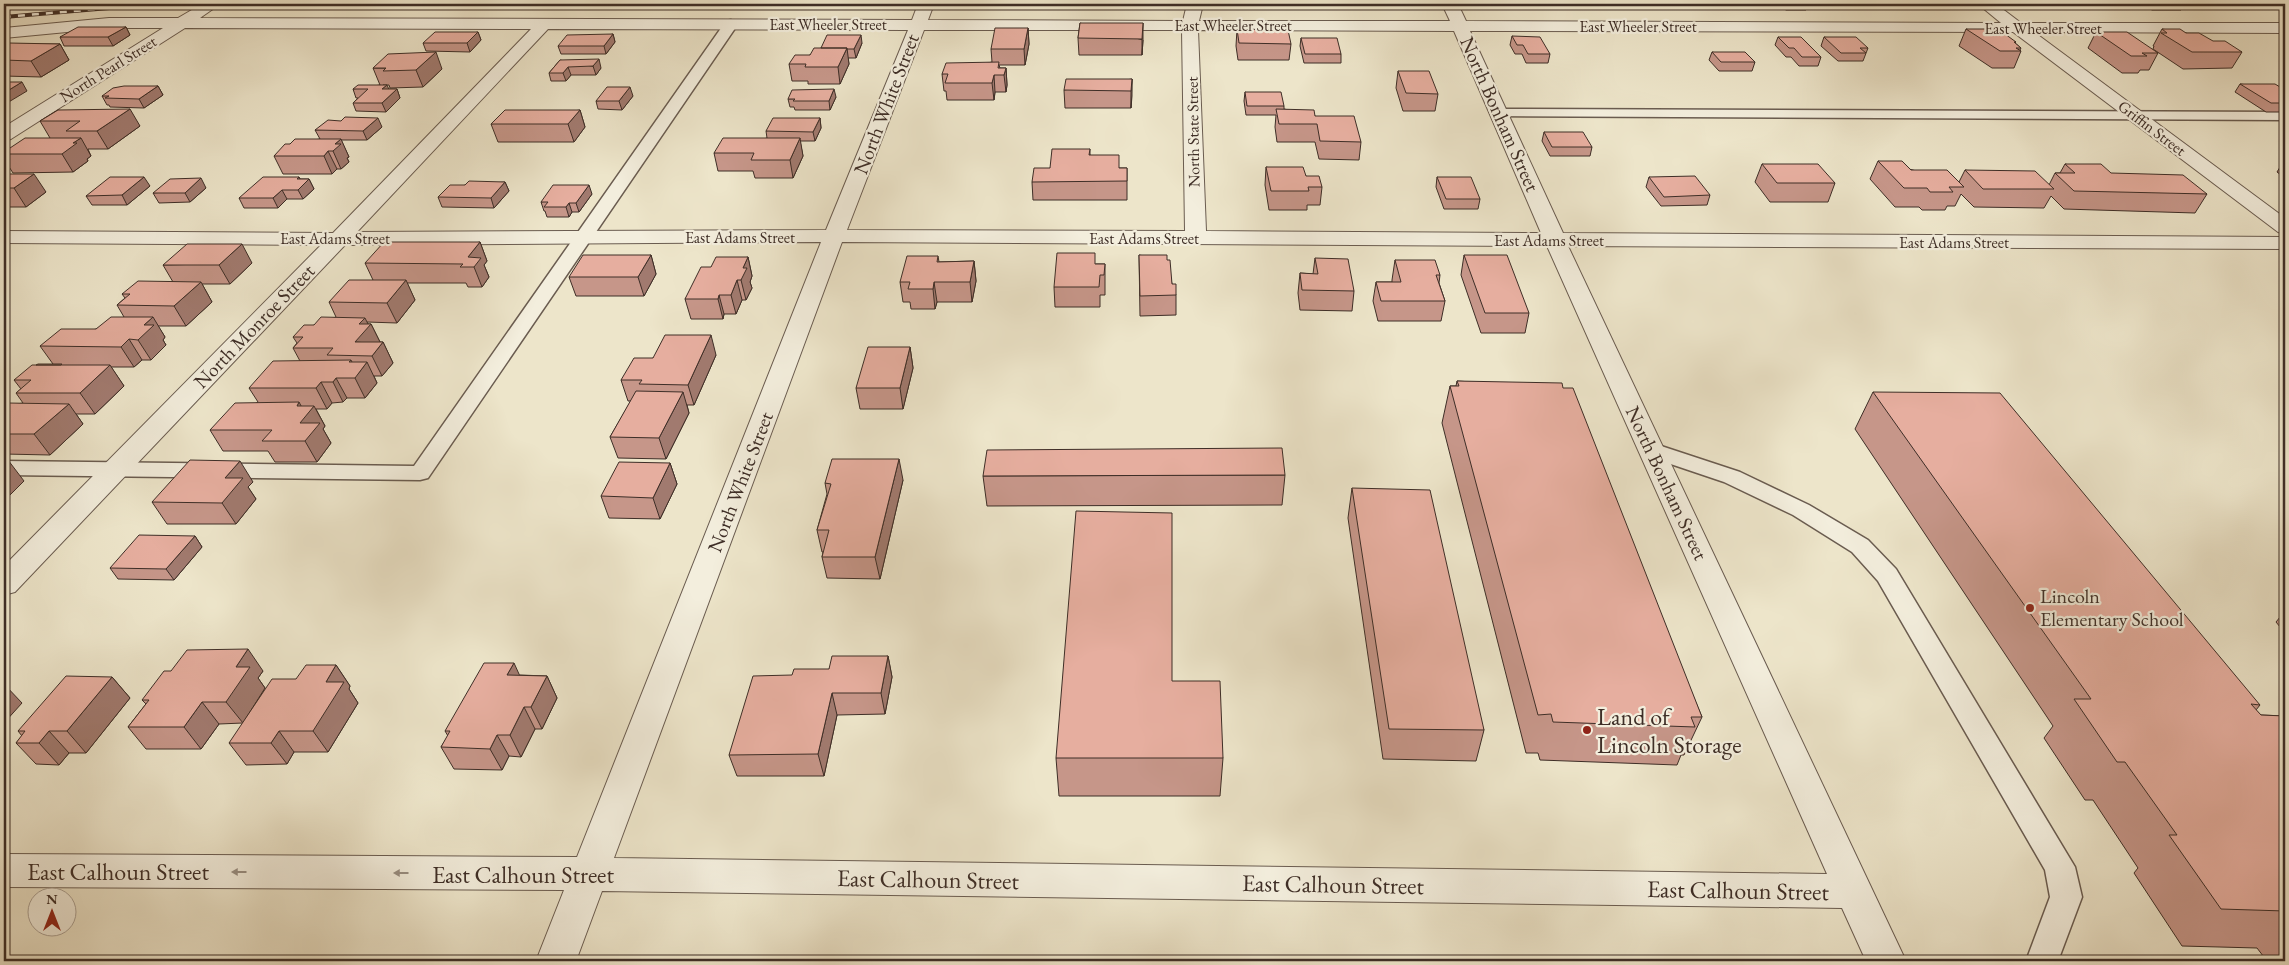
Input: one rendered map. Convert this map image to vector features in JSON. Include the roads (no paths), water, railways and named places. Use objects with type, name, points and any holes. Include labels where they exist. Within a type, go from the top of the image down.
[{"type":"street","name":"North Pearl Street","points":[[4,135],[212,4]]},
{"type":"street","name":"North State Street","points":[[1195,4],[1190,25],[1196,238]]},
{"type":"street","name":"Griffin Street","points":[[1986,4],[2285,228]]},
{"type":"street","name":"East Wheeler Street","points":[[4,33],[109,23],[731,24],[922,14],[1190,25],[1455,15],[2018,28],[2285,28]]},
{"type":"street","name":"North White Street","points":[[556,961],[834,236],[922,14]]},
{"type":"street","name":"North Bonham Street","points":[[1455,15],[1555,240],[1886,961]]},
{"type":"street","name":"North Monroe Street","points":[[4,584],[339,239],[544,24]]},
{"type":"street","name":"East Adams Street","points":[[4,237],[339,239],[834,236],[2285,243]]},
{"type":"street","name":"East Calhoun Street","points":[[4,870],[590,874],[1853,891]]},
{"type":"lane","points":[[4,468],[420,473],[731,24]]},
{"type":"lane","points":[[1499,113],[2285,116]]},
{"type":"lane","points":[[1652,450],[1732,477],[1801,510],[1860,546],[1887,575],[2060,867],[2066,897],[2042,961]]},
{"type":"railway","points":[[4,17],[156,4]]},
{"type":"place","name":"Lincoln Elementary School","points":[[2030,608]]},
{"type":"place","name":"Land of Lincoln Storage","points":[[1587,730]]}]
